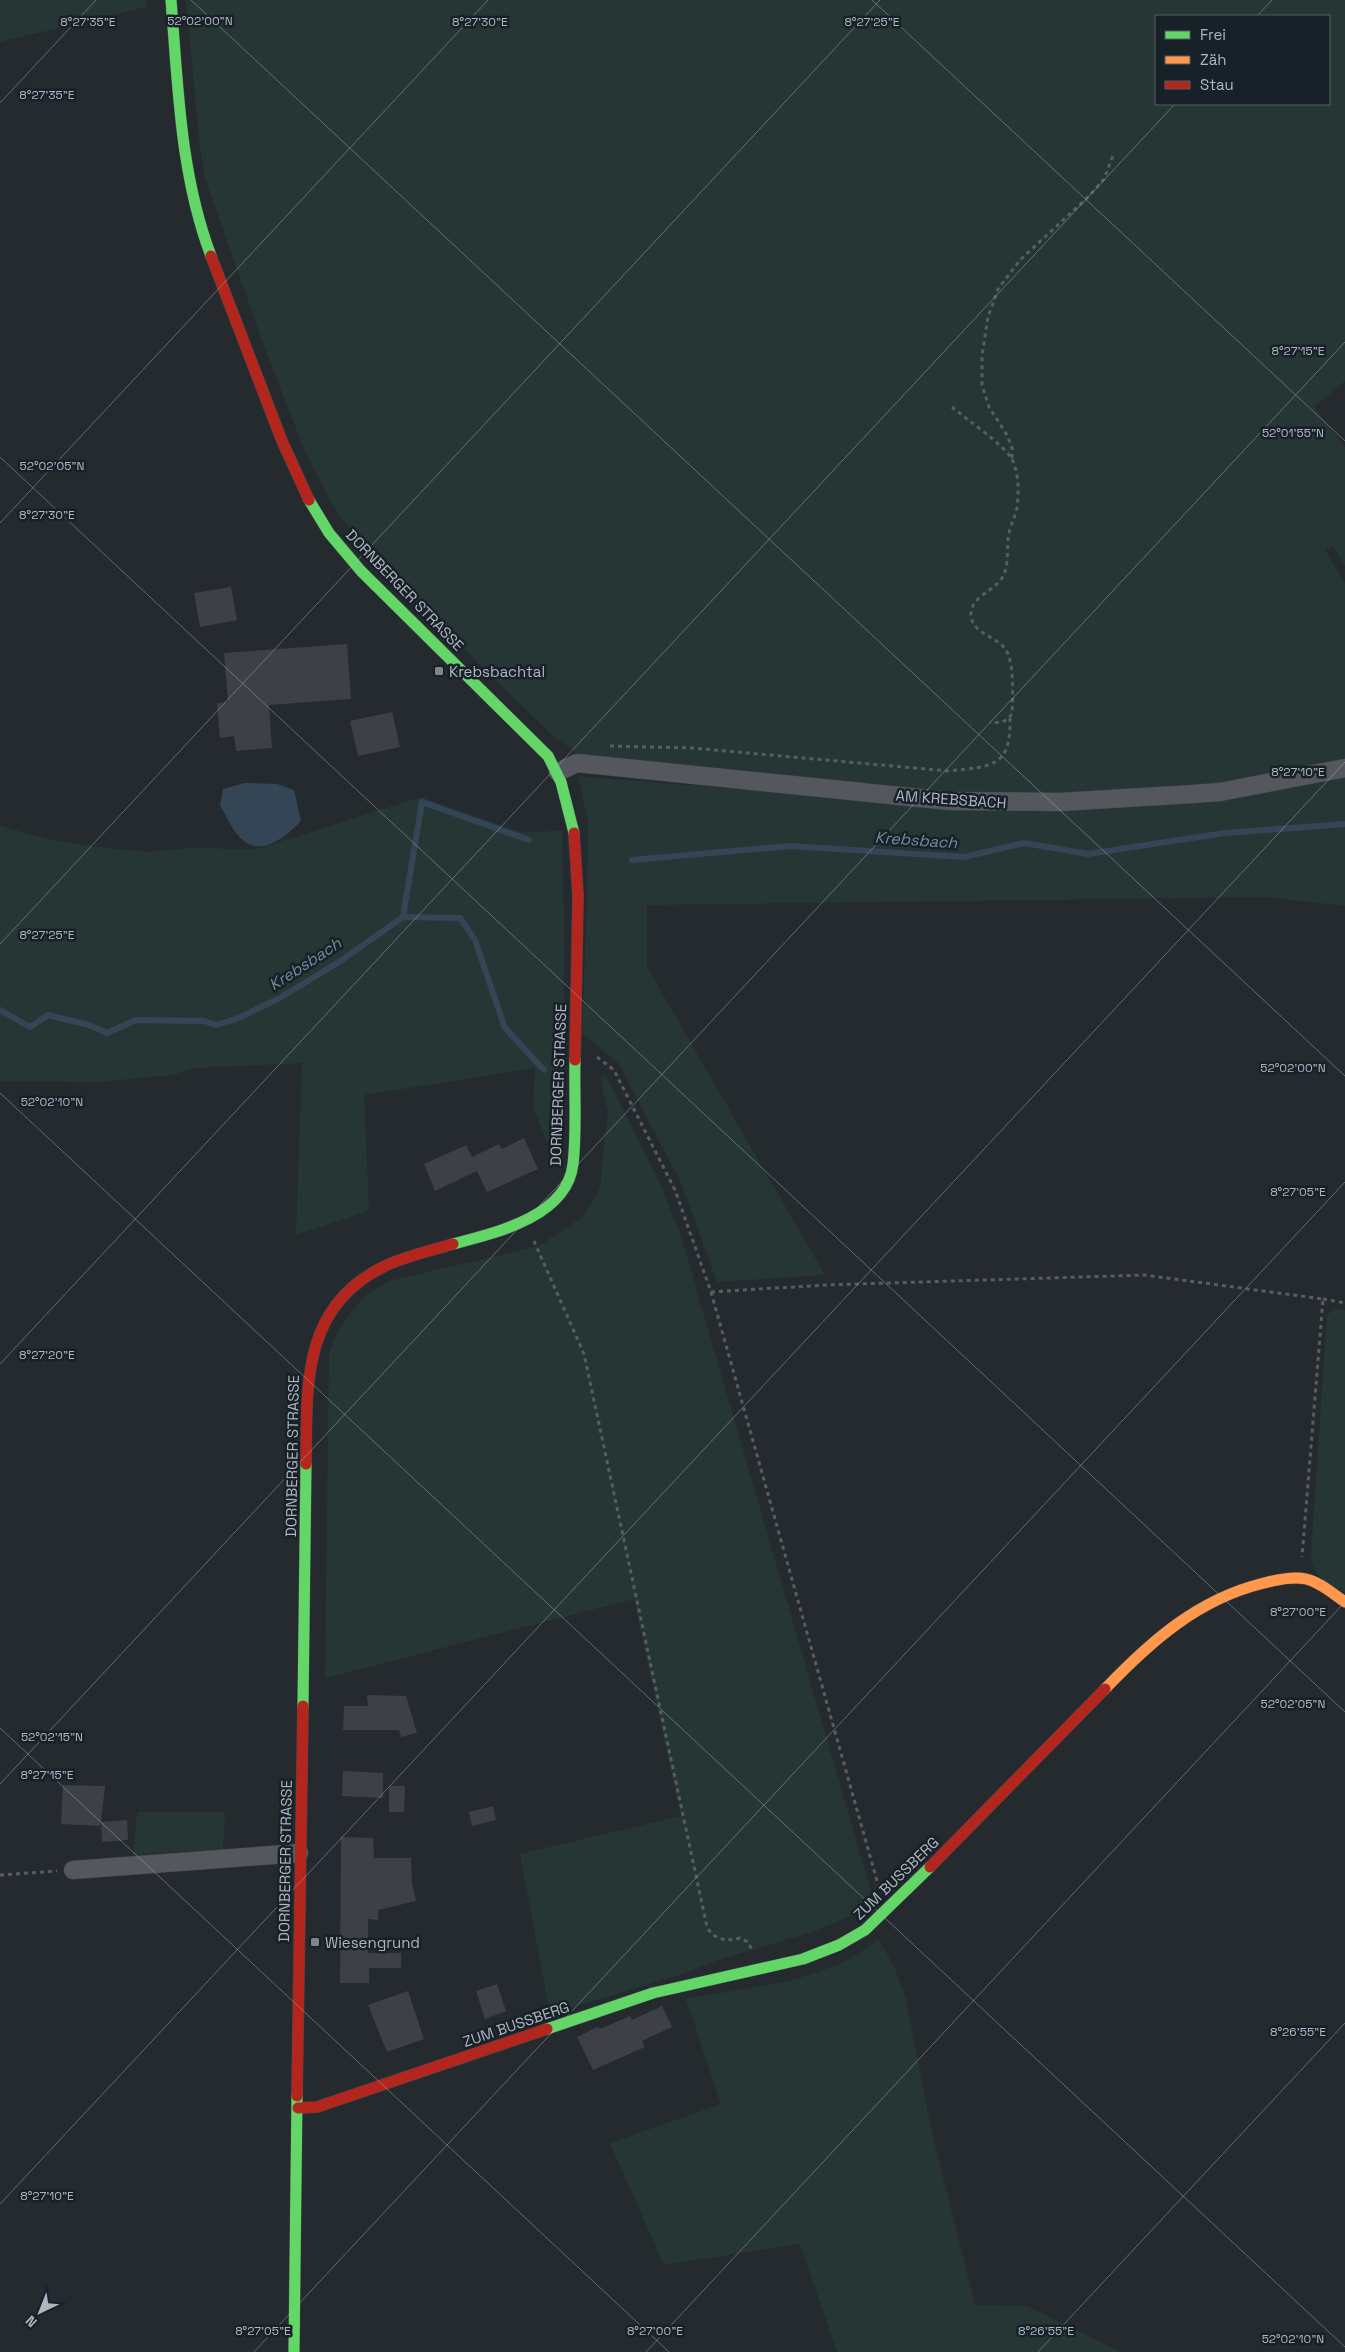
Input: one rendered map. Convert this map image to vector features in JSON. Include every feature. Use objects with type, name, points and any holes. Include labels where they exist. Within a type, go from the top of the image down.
[{"type":"street","name":"DORNBERGER STRASSE","points":[[171,0],[183,148],[195,206],[208,247],[282,441],[304,492],[329,533],[362,571],[548,756],[558,772],[566,791],[575,833],[578,882],[573,1165],[569,1178],[553,1201],[543,1211],[525,1222],[402,1259],[375,1270],[354,1284],[333,1306],[315,1341],[307,1383],[299,1854],[298,2108],[294,2352]]},
{"type":"street","name":"AM KREBSBACH","points":[[558,772],[577,763],[949,801],[1003,803],[1079,801],[1220,792],[1345,768]]},
{"type":"street","points":[[1300,1577],[1316,1584],[1345,1602]]},
{"type":"street","name":"ZUM BUSSBERG","points":[[298,2108],[317,2107],[653,1993],[804,1959],[839,1945],[865,1930],[890,1908],[1129,1665],[1185,1616],[1239,1591],[1269,1582],[1300,1577]]},
{"type":"street","points":[[72,1870],[299,1854]]},
{"type":"path","points":[[601,746],[692,748],[948,771],[987,767],[996,762],[1008,748],[1010,739],[1010,718],[1013,708],[1009,657],[1001,645],[977,630],[971,620],[971,612],[976,601],[996,586],[1004,574],[1008,536],[1018,498],[1018,484],[1010,441],[989,407],[982,385],[982,355],[988,318],[998,289],[1020,260],[1089,196],[1104,178],[1114,153]]},
{"type":"path","points":[[952,407],[1012,458]]},
{"type":"path","points":[[990,722],[1002,722],[1010,718]]},
{"type":"path","points":[[575,1040],[614,1070],[675,1190],[711,1292],[882,1899],[890,1908]]},
{"type":"path","points":[[525,1222],[571,1320],[584,1354],[707,1927],[710,1933],[719,1939],[731,1941],[740,1938],[748,1942],[758,1969]]},
{"type":"path","points":[[711,1292],[826,1285],[1144,1275],[1345,1303]]},
{"type":"path","points":[[1300,1577],[1323,1299]]},
{"type":"path","points":[[0,1875],[72,1870]]},
{"type":"shaded area","points":[[0,0],[146,0],[146,7],[0,42]]},
{"type":"shaded area","points":[[186,0],[1345,0],[1345,381],[1314,407],[1345,447],[1345,566],[1333,546],[1325,550],[1345,584],[1345,764],[1219,788],[1001,799],[583,757],[553,736],[371,558],[335,509],[305,452],[265,349],[205,178],[200,148]]},
{"type":"shaded area","points":[[1345,774],[1345,906],[1267,897],[647,905],[647,967],[825,1275],[717,1282],[682,1185],[619,1064],[582,1033],[588,822],[578,776],[962,808]]},
{"type":"shaded area","points":[[421,797],[520,832],[562,831],[564,919],[563,1139],[547,1143],[533,1107],[535,1068],[364,1095],[369,1211],[296,1235],[302,1063],[196,1068],[172,1075],[99,1082],[0,1081],[0,826],[48,839],[106,848],[149,852],[186,848],[257,849]]},
{"type":"shaded area","points":[[606,1075],[658,1179],[681,1236],[872,1895],[865,1910],[812,1932],[550,2014],[520,1854],[681,1816],[634,1599],[325,1678],[329,1354],[336,1335],[351,1312],[365,1296],[389,1281],[539,1246],[584,1216],[600,1188],[608,1111],[600,1078]]},
{"type":"shaded area","points":[[1335,1309],[1345,1311],[1345,1593],[1318,1575],[1312,1563],[1311,1555],[1327,1315]]},
{"type":"shaded area","points":[[137,1812],[225,1812],[223,1849],[133,1855]]},
{"type":"shaded area","points":[[878,1939],[894,1966],[906,1999],[931,2129],[975,2305],[1027,2306],[1121,2352],[837,2352],[800,2244],[664,2265],[610,2143],[721,2104],[686,1999],[787,1981],[812,1974],[858,1954]]},
{"type":"water","points":[[245,783],[277,784],[294,790],[301,821],[283,837],[267,845],[252,845],[244,841],[233,829],[220,805],[223,789]]},
{"type":"building","points":[[231,587],[237,620],[200,627],[194,593]]},
{"type":"building","points":[[347,644],[351,699],[269,705],[272,748],[236,751],[234,736],[220,738],[217,703],[228,702],[224,653]]},
{"type":"building","points":[[392,712],[400,747],[358,756],[350,721]]},
{"type":"building","points":[[524,1138],[538,1169],[487,1192],[477,1171],[435,1191],[424,1164],[466,1145],[472,1157],[499,1144],[502,1149]]},
{"type":"building","points":[[367,1695],[406,1696],[417,1733],[401,1737],[399,1730],[343,1730],[344,1706],[368,1706]]},
{"type":"building","points":[[343,1771],[383,1773],[383,1798],[342,1796]]},
{"type":"building","points":[[63,1785],[105,1786],[100,1826],[61,1824]]},
{"type":"building","points":[[389,1786],[405,1786],[404,1812],[389,1812]]},
{"type":"building","points":[[493,1806],[496,1820],[472,1826],[469,1812]]},
{"type":"building","points":[[127,1820],[128,1840],[102,1842],[101,1822]]},
{"type":"building","points":[[341,1837],[373,1838],[374,1858],[411,1858],[412,1883],[416,1901],[378,1910],[378,1920],[368,1919],[368,1953],[401,1953],[401,1968],[369,1968],[369,1983],[340,1983]]},
{"type":"building","points":[[497,1984],[506,2011],[485,2019],[476,1991]]},
{"type":"building","points":[[408,1991],[424,2039],[387,2052],[368,2005]]},
{"type":"building","points":[[662,2006],[672,2027],[642,2041],[645,2047],[593,2070],[577,2037],[597,2027],[600,2029],[630,2016],[632,2020]]},
{"type":"waterway","name":"Krebsbach","points":[[0,1010],[30,1027],[48,1015],[89,1025],[107,1033],[136,1020],[204,1021],[216,1025],[236,1019],[278,999],[339,962],[403,917],[422,802],[529,840]]},
{"type":"waterway","name":"Krebsbach","points":[[632,860],[789,846],[964,857],[1024,843],[1088,854],[1225,833],[1345,824]]},
{"type":"waterway","points":[[403,917],[460,918],[475,940],[505,1028],[544,1070]]},
{"type":"traffic: fast","points":[[171,0],[182,130],[193,194],[211,256]]},
{"type":"traffic: fast","points":[[309,500],[329,533],[361,571],[548,756],[561,782],[574,833]]},
{"type":"traffic: fast","points":[[453,1244],[508,1228],[526,1220],[543,1210],[558,1197],[568,1182],[574,1151],[575,1060]]},
{"type":"traffic: fast","points":[[303,1706],[306,1464]]},
{"type":"traffic: fast","points":[[547,2029],[653,1993],[803,1959],[839,1945],[865,1930],[930,1867]]},
{"type":"traffic: fast","points":[[294,2352],[297,2096]]},
{"type":"traffic: slow","points":[[1105,1689],[1140,1654],[1177,1624],[1197,1611],[1240,1590],[1264,1583],[1301,1578],[1316,1583],[1345,1602]]},
{"type":"traffic: jam","points":[[211,256],[282,441],[309,500]]},
{"type":"traffic: jam","points":[[574,833],[578,896],[575,1060]]},
{"type":"traffic: jam","points":[[306,1464],[307,1406],[309,1378],[314,1351],[323,1326],[337,1303],[358,1283],[385,1266],[410,1256],[453,1244]]},
{"type":"traffic: jam","points":[[930,1867],[1105,1689]]},
{"type":"traffic: jam","points":[[297,2096],[303,1706]]},
{"type":"traffic: jam","points":[[298,2108],[317,2107],[547,2029]]},
{"type":"place","name":"Krebsbachtal","points":[[439,671]]},
{"type":"place","name":"Wiesengrund","points":[[315,1942]]}]
